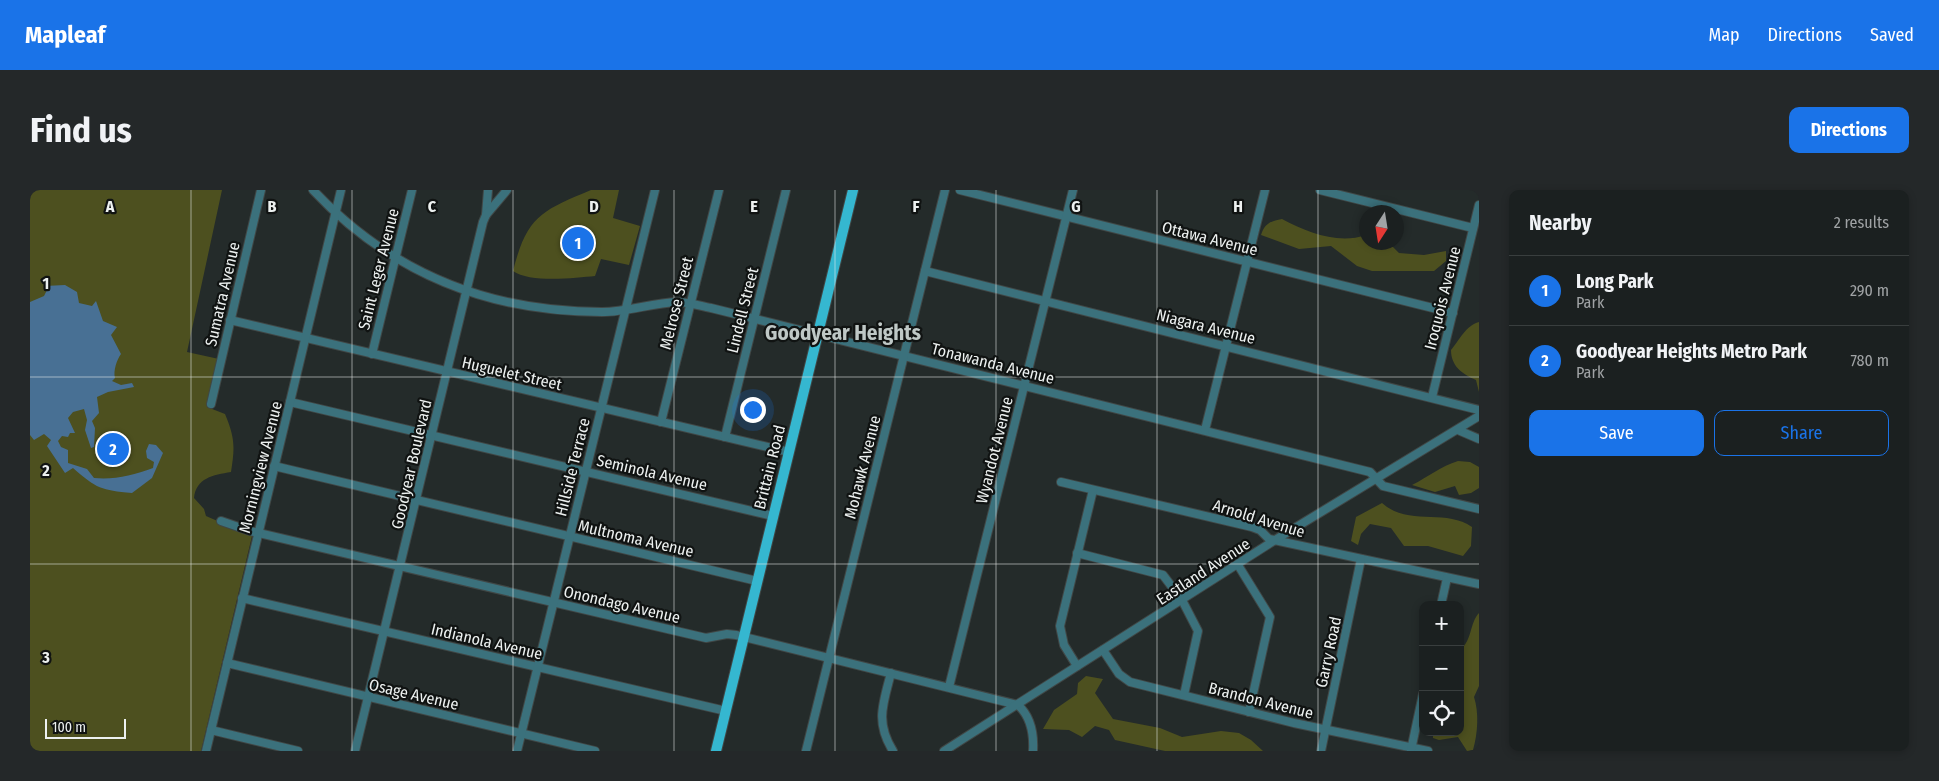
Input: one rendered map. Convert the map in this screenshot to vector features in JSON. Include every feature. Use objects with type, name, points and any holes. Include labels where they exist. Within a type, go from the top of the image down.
[{"type":"main road","name":"Brittain Road","points":[[716,751],[853,190]]},
{"type":"street","name":"Sumatra Avenue","points":[[211,404],[261,190]]},
{"type":"street","name":"Tonawanda Avenue","points":[[313,190],[336,214],[395,258],[466,291],[507,303],[544,309],[583,312],[624,310],[679,302],[689,304],[1025,385],[1370,472],[1383,486],[1479,509]]},
{"type":"street","name":"Morningview Avenue","points":[[206,751],[341,190]]},
{"type":"street","name":"Saint Leger Avenue","points":[[372,354],[412,190]]},
{"type":"street","points":[[486,215],[488,190]]},
{"type":"street","name":"Goodyear Boulevard","points":[[355,751],[486,215],[507,190]]},
{"type":"street","name":"Hillside Terrace","points":[[517,751],[655,190]]},
{"type":"street","name":"Melrose Street","points":[[661,422],[719,190]]},
{"type":"street","name":"Lindell Street","points":[[725,437],[786,190]]},
{"type":"street","name":"Mohawk Avenue","points":[[806,751],[945,190]]},
{"type":"street","name":"Ottawa Avenue","points":[[960,190],[1453,313]]},
{"type":"street","name":"Wyandot Avenue","points":[[949,687],[1073,190]]},
{"type":"street","points":[[1205,430],[1265,190]]},
{"type":"street","points":[[1320,190],[1473,228]]},
{"type":"street","name":"Iroquois Avenue","points":[[1432,397],[1479,205]]},
{"type":"street","name":"Niagara Avenue","points":[[925,271],[1479,410]]},
{"type":"street","name":"Huguelet Street","points":[[230,320],[788,452]]},
{"type":"street","name":"Seminola Avenue","points":[[290,402],[773,516]]},
{"type":"street","name":"Eastland Avenue","points":[[944,751],[1275,540],[1479,416]]},
{"type":"street","points":[[1458,430],[1479,439]]},
{"type":"street","name":"Multnoma Avenue","points":[[274,466],[757,581]]},
{"type":"street","name":"Arnold Avenue","points":[[1061,482],[1252,527],[1260,530],[1269,539],[1479,584]]},
{"type":"street","points":[[1078,666],[1062,640],[1060,626],[1093,490]]},
{"type":"street","name":"Onondago Avenue","points":[[220,521],[258,532],[706,638],[727,634],[744,637],[1018,705]]},
{"type":"street","points":[[1078,553],[1159,573],[1167,578],[1182,600],[1198,631],[1184,695]]},
{"type":"street","name":"Garry Road","points":[[1321,751],[1362,559]]},
{"type":"street","points":[[1238,565],[1270,617],[1249,712]]},
{"type":"street","points":[[1442,601],[1447,578]]},
{"type":"street","name":"Indianola Avenue","points":[[242,598],[726,711]]},
{"type":"street","name":"Brandon Avenue","points":[[1103,650],[1119,674],[1126,680],[1249,712],[1411,749],[1428,751]]},
{"type":"street","name":"Osage Avenue","points":[[227,663],[596,751]]},
{"type":"street","points":[[891,673],[881,720],[884,734],[893,751]]},
{"type":"street","points":[[1018,705],[1028,719],[1036,750]]},
{"type":"street","points":[[1411,749],[1419,712]]},
{"type":"street","points":[[211,730],[298,751]]},
{"type":"green space","points":[[30,190],[222,190],[187,352],[219,359],[207,407],[225,414],[231,430],[233,456],[231,472],[212,476],[202,482],[195,491],[194,498],[204,509],[206,516],[252,536],[201,751],[30,751]]},
{"type":"green space","points":[[591,190],[619,190],[613,218],[640,226],[629,265],[601,259],[595,276],[564,278],[530,277],[513,271],[524,238],[539,218],[548,210]]},
{"type":"green space","points":[[1282,219],[1323,236],[1345,239],[1359,237],[1359,250],[1396,250],[1399,253],[1424,255],[1446,251],[1446,261],[1434,271],[1372,271],[1357,266],[1331,246],[1299,249],[1261,235],[1269,223]]},
{"type":"green space","points":[[1479,322],[1479,392],[1476,380],[1466,375],[1455,365],[1451,356],[1451,350],[1470,326]]},
{"type":"green space","points":[[1458,461],[1470,462],[1479,467],[1479,488],[1471,493],[1459,495],[1455,486],[1435,492],[1412,485],[1440,469]]},
{"type":"green space","points":[[1382,503],[1404,514],[1461,521],[1472,527],[1471,546],[1463,556],[1428,546],[1404,546],[1391,528],[1370,524],[1361,534],[1358,545],[1351,541],[1356,517]]},
{"type":"green space","points":[[1479,613],[1479,686],[1474,697],[1477,709],[1477,730],[1473,750],[1467,751],[1458,737],[1439,740],[1433,738],[1433,736],[1464,736],[1464,646]]},
{"type":"green space","points":[[1086,676],[1103,679],[1095,693],[1113,719],[1160,728],[1182,737],[1221,731],[1239,733],[1251,740],[1263,751],[1165,751],[1115,740],[1109,730],[1095,726],[1082,737],[1069,730],[1043,729],[1054,710],[1077,694],[1078,683]]},
{"type":"water","points":[[65,285],[77,292],[79,303],[92,306],[96,301],[103,321],[117,327],[111,335],[121,354],[116,365],[115,378],[112,381],[121,385],[132,383],[134,387],[108,392],[97,397],[99,413],[92,421],[95,428],[94,447],[91,448],[85,430],[87,420],[84,409],[73,412],[68,418],[75,433],[70,433],[68,437],[62,436],[58,441],[61,447],[68,450],[68,463],[87,469],[94,478],[124,476],[153,468],[154,462],[147,458],[146,451],[149,444],[156,445],[163,453],[152,478],[132,493],[113,491],[100,487],[73,468],[65,473],[47,446],[51,440],[44,434],[34,440],[30,435],[30,302],[44,296],[47,290],[45,286]]},
{"type":"place","name":"Long Park","points":[[578,243]]},
{"type":"place","name":"Goodyear Heights Metro Park","points":[[113,449]]},
{"type":"district","name":"Goodyear Heights","points":[[843,333]]}]
